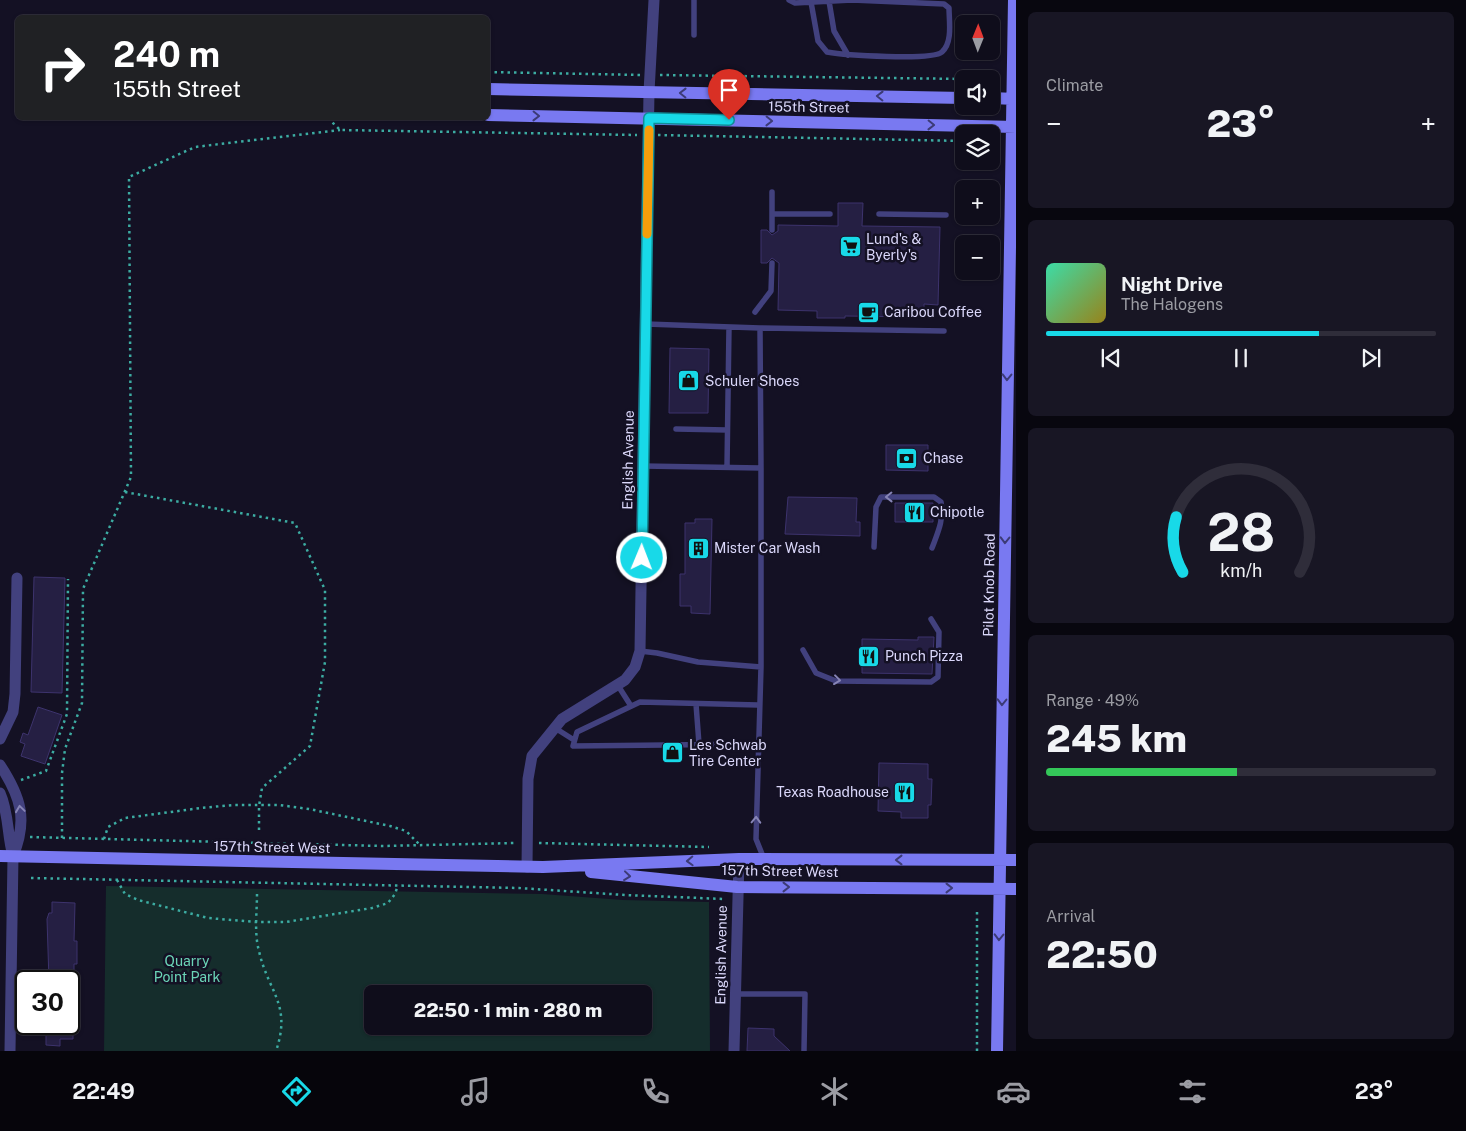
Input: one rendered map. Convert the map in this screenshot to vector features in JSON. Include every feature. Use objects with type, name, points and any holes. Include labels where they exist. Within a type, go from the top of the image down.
[{"type":"street","name":"English Avenue","points":[[527,867],[528,779],[532,756],[562,719],[625,680],[635,667],[640,652],[649,92],[654,0]]},
{"type":"street","name":"Pilot Knob Road","points":[[997,1051],[1014,99],[1014,0]]},
{"type":"street","name":"155th Street","points":[[490,89],[955,98]]},
{"type":"street","points":[[1000,98],[1014,99]]},
{"type":"street","name":"155th Street","points":[[490,115],[1013,126]]},
{"type":"street","points":[[0,739],[13,712],[15,694],[17,578]]},
{"type":"street","points":[[0,766],[15,789],[22,815],[21,836],[6,856]]},
{"type":"street","points":[[0,793],[6,809],[6,974],[10,1051]]},
{"type":"street","name":"157th Street West","points":[[6,856],[527,867],[764,859],[1016,860]]},
{"type":"street","name":"English Avenue","points":[[734,1051],[739,860]]},
{"type":"street","name":"157th Street West","points":[[543,867],[737,887],[1016,889]]},
{"type":"lane","points":[[694,0],[694,35]]},
{"type":"lane","points":[[788,0],[794,3],[811,2],[829,1],[944,4],[949,8],[948,44],[942,53],[935,55],[899,57],[848,55],[827,52],[818,41],[811,2]]},
{"type":"lane","points":[[829,1],[834,30],[848,55]]},
{"type":"lane","points":[[772,192],[772,230]]},
{"type":"lane","points":[[772,214],[830,214]]},
{"type":"lane","points":[[879,214],[946,215]]},
{"type":"lane","points":[[755,312],[771,291],[772,263]]},
{"type":"lane","points":[[646,324],[944,331]]},
{"type":"lane","points":[[727,468],[729,327]]},
{"type":"lane","points":[[760,328],[762,468],[761,667],[758,705],[756,839],[764,859]]},
{"type":"lane","points":[[676,429],[727,430]]},
{"type":"lane","points":[[643,466],[762,468]]},
{"type":"lane","points":[[874,547],[876,507],[881,497],[934,497],[941,502],[942,524],[932,548]]},
{"type":"lane","points":[[803,650],[816,673],[830,679],[931,682],[938,678],[940,632],[931,620]]},
{"type":"lane","points":[[640,652],[657,653],[698,662],[761,667]]},
{"type":"lane","points":[[617,684],[631,706]]},
{"type":"lane","points":[[758,705],[640,702],[576,732],[573,746],[758,744]]},
{"type":"lane","points":[[696,704],[699,744]]},
{"type":"lane","points":[[554,728],[574,740]]},
{"type":"lane","points":[[736,994],[805,994],[804,1051]]},
{"type":"path","points":[[490,72],[955,79]]},
{"type":"path","points":[[62,838],[62,773],[65,749],[82,703],[84,589],[131,477],[129,177],[195,147],[340,130]]},
{"type":"path","points":[[125,492],[294,523],[326,590],[325,662],[310,746],[262,788],[259,806],[259,831]]},
{"type":"path","points":[[20,780],[46,771],[67,714],[68,579]]},
{"type":"path","points":[[104,839],[108,828],[125,818],[217,807],[259,806],[309,809],[390,826],[406,831],[420,846]]},
{"type":"path","points":[[30,837],[420,846],[510,843]]},
{"type":"path","points":[[547,843],[708,846]]},
{"type":"path","points":[[30,878],[519,888],[720,899]]},
{"type":"path","points":[[117,880],[125,894],[138,900],[208,918],[256,922],[286,922],[372,908],[388,903],[395,894],[398,885]]},
{"type":"path","points":[[257,894],[256,922],[259,953],[281,1009],[281,1025],[276,1051]]},
{"type":"path","points":[[977,1051],[978,909]]},
{"type":"green space","name":"Quarry Point Park","points":[[106,886],[542,894],[623,900],[709,902],[710,1051],[104,1051]]},
{"type":"building","name":"Lund's & Byerly's","points":[[838,203],[863,203],[862,226],[940,227],[938,305],[924,304],[924,317],[845,316],[845,318],[817,318],[817,311],[778,310],[779,263],[772,258],[767,263],[761,263],[761,230],[767,230],[772,235],[778,231],[778,225],[838,226]]},
{"type":"building","name":"Schuler Shoes","points":[[670,348],[709,349],[708,413],[669,413]]},
{"type":"building","name":"Chase","points":[[886,445],[928,445],[928,471],[886,470]]},
{"type":"building","points":[[788,497],[857,498],[856,522],[860,522],[860,536],[785,534]]},
{"type":"building","name":"Chipotle","points":[[895,503],[933,503],[933,522],[895,522]]},
{"type":"building","name":"Mister Car Wash","points":[[695,519],[712,519],[710,614],[691,613],[691,606],[680,606],[680,574],[685,574],[685,523],[695,523]]},
{"type":"building","points":[[34,577],[65,578],[62,693],[31,692]]},
{"type":"building","points":[[918,637],[934,637],[932,674],[862,673],[862,639],[918,640]]},
{"type":"building","points":[[38,707],[62,715],[45,764],[21,756],[25,744],[20,742],[23,733],[28,735]]},
{"type":"building","name":"Texas Roadhouse","points":[[879,763],[928,764],[928,779],[932,779],[931,805],[928,805],[928,818],[901,818],[901,812],[878,811]]},
{"type":"building","points":[[52,902],[75,903],[74,941],[77,941],[77,964],[74,964],[74,970],[49,970],[47,919],[49,913],[52,913]]},
{"type":"building","points":[[748,1028],[774,1029],[774,1036],[790,1051],[747,1051]]},
{"type":"building","points":[[46,1035],[73,1035],[73,1039],[60,1039],[60,1046],[46,1045]]},
{"type":"slow traffic","points":[[647,234],[649,130]]},
{"type":"place","name":"Lund's & Byerly's","points":[[850,247]]},
{"type":"place","name":"Caribou Coffee","points":[[868,312]]},
{"type":"place","name":"Schuler Shoes","points":[[689,381]]},
{"type":"place","name":"Chase","points":[[907,458]]},
{"type":"place","name":"Chipotle","points":[[914,512]]},
{"type":"place","name":"Mister Car Wash","points":[[698,548]]},
{"type":"place","name":"Punch Pizza","points":[[869,656]]},
{"type":"place","name":"Les Schwab Tire Center","points":[[673,753]]},
{"type":"place","name":"Texas Roadhouse","points":[[905,792]]},
{"type":"route","points":[[642,558],[649,118],[729,120]]}]
